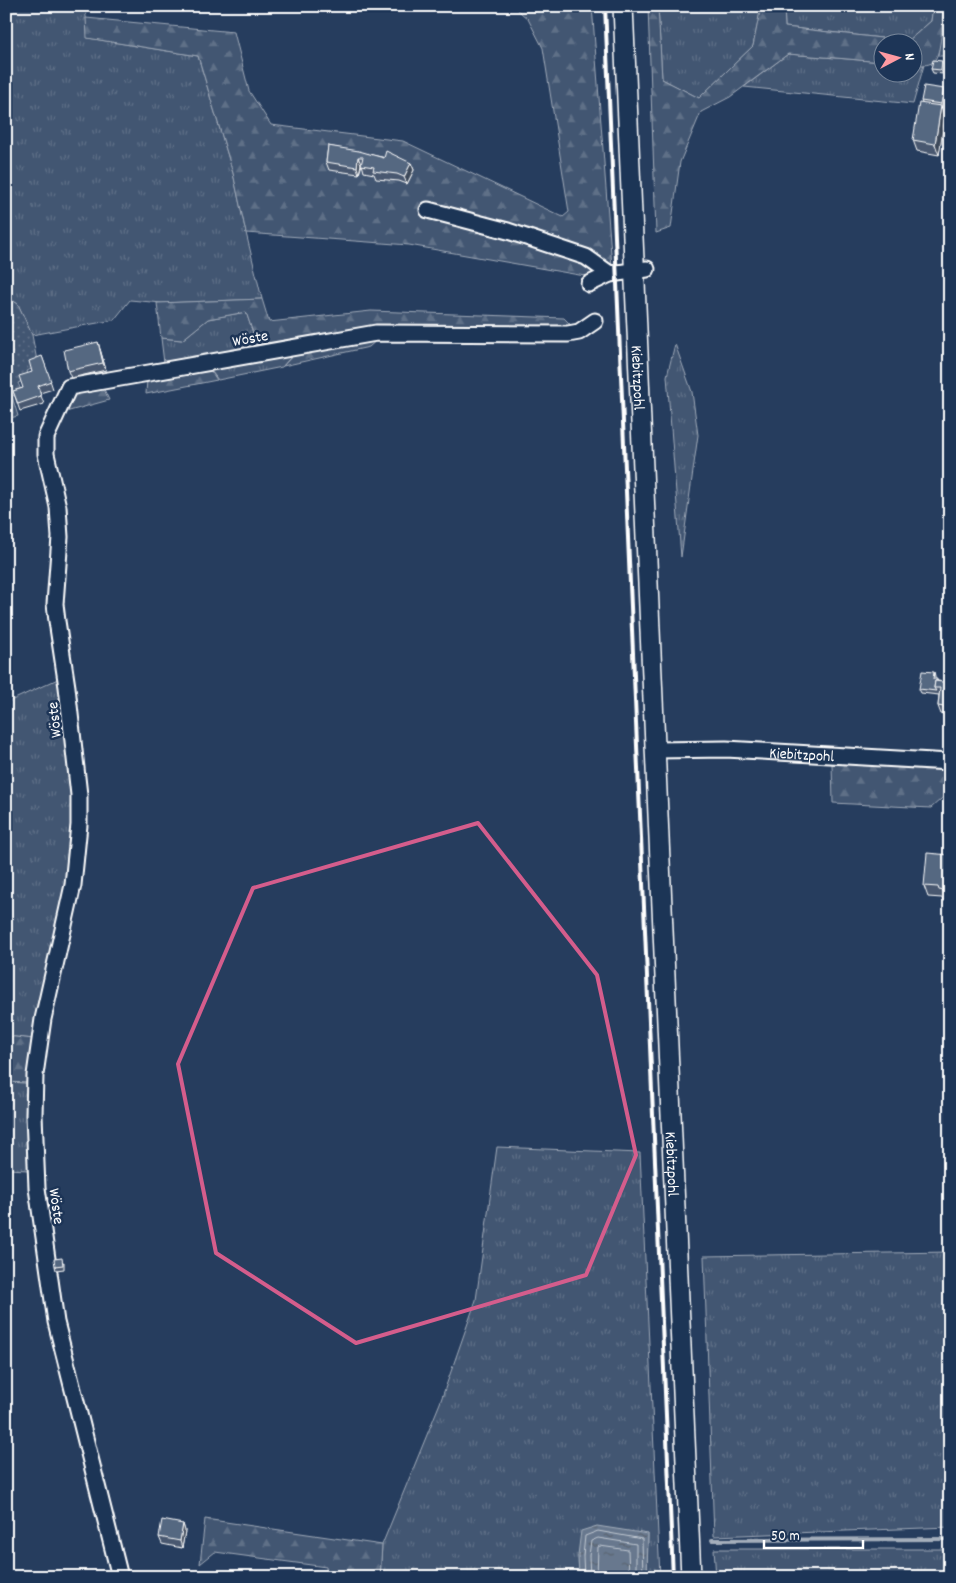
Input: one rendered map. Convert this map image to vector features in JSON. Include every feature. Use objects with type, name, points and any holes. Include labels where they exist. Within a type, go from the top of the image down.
[{"type":"main road","name":"Kiebitzpohl","points":[[623,6],[641,270],[656,750],[691,1577]]},
{"type":"street","points":[[428,210],[508,231],[586,257],[610,274]]},
{"type":"street","points":[[589,284],[610,274],[641,270]]},
{"type":"street","name":"Wöste","points":[[120,1577],[56,1322],[37,1188],[34,1115],[35,1075],[43,1019],[73,884],[80,825],[74,746],[56,621],[55,604],[60,537],[58,507],[46,454],[46,437],[69,387],[376,333],[568,334],[580,332],[595,321]]},
{"type":"street","name":"Kiebitzpohl","points":[[656,750],[726,748],[950,762]]},
{"type":"highlighted area","points":[[478,823],[597,975],[636,1155],[586,1275],[356,1343],[216,1253],[178,1064],[253,888]]},
{"type":"green space","points":[[6,6],[85,6],[88,38],[198,56],[233,173],[262,299],[162,303],[130,300],[114,320],[32,335],[18,304],[6,296]]},
{"type":"green space","points":[[513,6],[592,6],[612,267],[606,271],[585,276],[409,245],[246,233],[233,173],[198,56],[87,38],[86,18],[234,32],[249,91],[271,125],[403,141],[563,217],[569,212],[543,48],[528,19]]},
{"type":"green space","points":[[648,6],[658,6],[662,79],[699,98],[753,46],[761,6],[784,6],[785,27],[874,37],[874,61],[788,54],[730,97],[701,112],[680,162],[671,228],[656,233]]},
{"type":"green space","points":[[658,6],[761,6],[753,46],[699,98],[662,79]]},
{"type":"green space","points":[[784,6],[933,6],[931,21],[918,32],[874,32],[874,37],[785,27]]},
{"type":"green space","points":[[933,6],[944,6],[938,52],[936,58],[931,63],[924,65],[924,32],[918,32],[931,21]]},
{"type":"green space","points":[[944,6],[950,6],[950,56],[938,56]]},
{"type":"green space","points":[[788,54],[874,61],[874,82],[919,82],[913,104],[744,87]]},
{"type":"green space","points":[[6,296],[18,304],[32,335],[38,366],[27,371],[29,378],[18,383],[22,392],[12,396],[18,416],[6,419]]},
{"type":"green space","points":[[262,299],[269,322],[371,311],[564,318],[572,326],[257,345],[246,312],[208,319],[182,340],[161,338],[157,303]]},
{"type":"green space","points":[[246,312],[257,345],[164,363],[161,338],[182,340],[208,319]]},
{"type":"green space","points":[[378,339],[369,347],[283,366],[298,350]]},
{"type":"green space","points":[[675,344],[692,392],[698,435],[681,557],[667,376]]},
{"type":"green space","points":[[296,351],[282,367],[218,380],[209,368]]},
{"type":"green space","points":[[209,368],[217,380],[146,394],[147,379]]},
{"type":"green space","points":[[102,385],[109,400],[62,413],[74,390]]},
{"type":"green space","points":[[60,678],[74,809],[69,883],[34,1039],[6,1036],[6,703]]},
{"type":"green space","points":[[914,763],[950,766],[950,791],[931,808],[833,803],[832,764]]},
{"type":"green space","points":[[6,1036],[34,1039],[28,1083],[6,1082]]},
{"type":"green space","points":[[6,1082],[28,1083],[29,1170],[6,1169]]},
{"type":"green space","points":[[497,1147],[640,1153],[660,1577],[647,1577],[648,1534],[578,1555],[579,1577],[380,1577],[382,1545],[440,1403],[476,1300]]},
{"type":"green space","points":[[950,1252],[950,1527],[714,1536],[704,1256]]},
{"type":"green space","points":[[205,1519],[382,1545],[380,1577],[327,1577],[326,1567],[215,1552],[200,1564]]},
{"type":"green space","points":[[714,1549],[950,1549],[950,1577],[716,1577]]},
{"type":"water","points":[[597,1526],[648,1534],[647,1577],[579,1577],[578,1555],[581,1531]]},
{"type":"building","points":[[933,60],[942,61],[941,70],[931,69]]},
{"type":"building","points":[[924,86],[944,89],[941,104],[921,101]]},
{"type":"building","points":[[919,103],[941,106],[935,144],[913,140]]},
{"type":"building","points":[[328,146],[359,151],[384,158],[386,151],[411,163],[404,177],[397,174],[373,171],[374,167],[361,165],[363,157],[358,157],[357,167],[326,162]]},
{"type":"building","points":[[98,342],[103,363],[68,371],[64,350]]},
{"type":"building","points":[[42,356],[51,381],[38,386],[41,396],[18,404],[13,391],[23,388],[19,376],[32,372],[29,361]]},
{"type":"building","points":[[922,671],[934,672],[933,679],[937,679],[934,688],[936,691],[919,689]]},
{"type":"building","points":[[935,681],[950,683],[950,708],[938,706],[940,688],[934,688]]},
{"type":"building","points":[[927,853],[950,855],[950,888],[946,887],[944,891],[939,890],[938,887],[924,886]]},
{"type":"building","points":[[62,1258],[63,1265],[55,1266],[54,1259]]},
{"type":"building","points":[[162,1520],[183,1524],[180,1541],[159,1537]]},
{"type":"waterway","points":[[712,1540],[950,1539]]},
{"type":"railway","points":[[605,6],[673,1577]]}]
